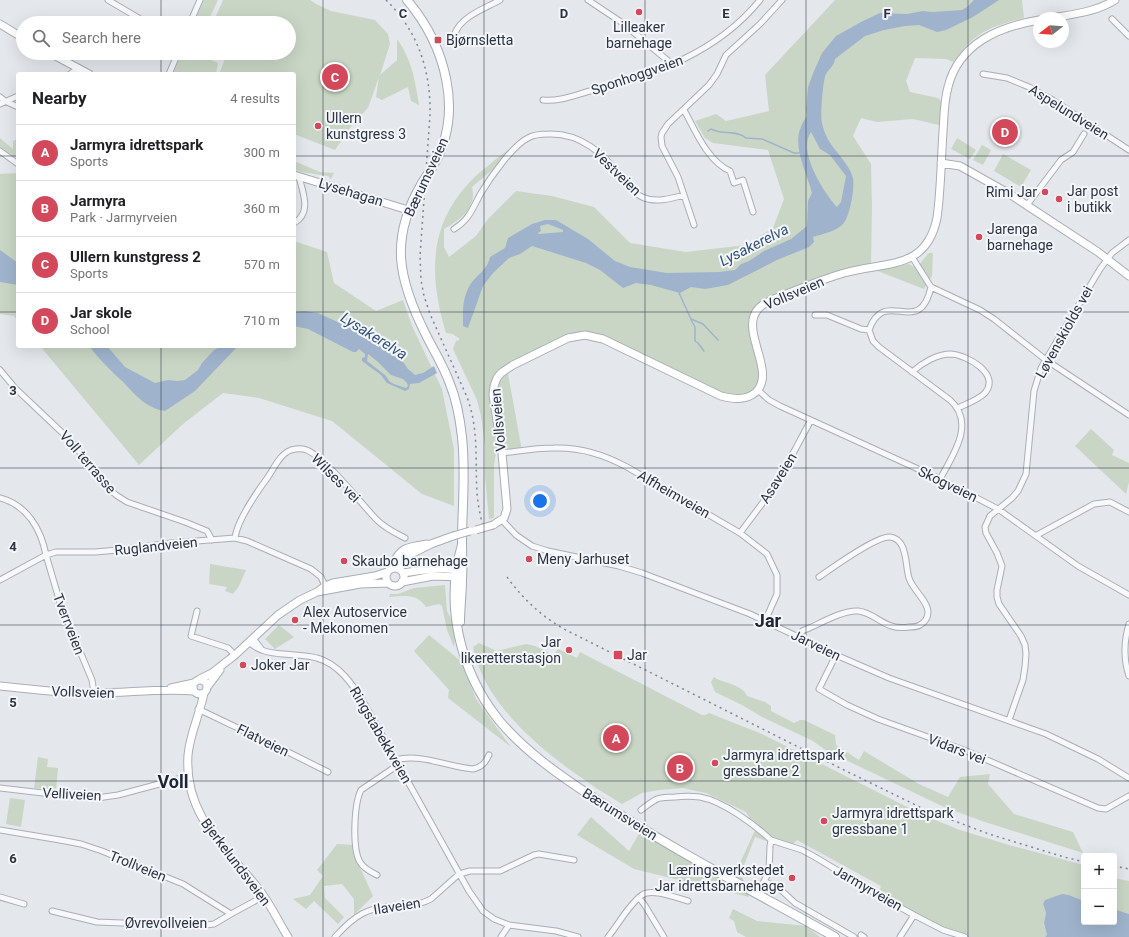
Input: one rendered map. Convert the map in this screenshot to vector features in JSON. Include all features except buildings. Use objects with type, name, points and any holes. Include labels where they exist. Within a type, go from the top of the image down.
[{"type":"main road","name":"Bærumsveien","points":[[407,0],[420,17],[432,39],[443,67],[448,90],[449,112],[448,128],[442,147],[408,210],[402,237],[401,267],[407,293],[447,376],[456,402],[462,437],[464,498],[462,545],[458,575],[460,636],[466,662],[476,685],[498,720],[525,747],[564,777],[624,818],[834,937]]},
{"type":"main road","points":[[1069,15],[1104,7],[1115,0]]},
{"type":"main road","name":"Vollsveien","points":[[502,520],[506,512],[507,504],[502,453],[493,395],[494,386],[501,373],[513,365],[560,341],[575,336],[590,335],[603,339],[721,396],[741,399],[748,397],[758,390],[762,380],[762,369],[752,322],[755,313],[760,307],[771,300],[844,273],[900,262],[912,257],[927,244],[935,226],[938,209],[946,97],[952,76],[959,63],[972,48],[991,35],[1010,26],[1033,21]]},
{"type":"main road","points":[[0,24],[16,34]]},
{"type":"main road","points":[[62,60],[84,72]]},
{"type":"main road","points":[[941,163],[954,164],[966,169],[1027,205],[1108,259],[1129,276]]},
{"type":"main road","name":"Lysehagan","points":[[297,176],[408,210]]},
{"type":"main road","points":[[402,582],[404,576],[401,571],[404,558],[431,544],[502,520]]},
{"type":"main road","points":[[431,544],[412,547],[402,550],[397,554],[386,578],[388,583],[396,586],[402,582],[434,576],[458,575]]},
{"type":"main road","points":[[389,570],[401,571],[447,568],[458,575]]},
{"type":"main road","name":"Vollsveien","points":[[208,686],[234,656],[288,607],[345,580],[375,576],[389,570]]},
{"type":"main road","name":"Vollsveien","points":[[326,588],[360,584],[388,583]]},
{"type":"main road","name":"Vollsveien","points":[[165,690],[197,681],[234,656]]},
{"type":"main road","points":[[197,681],[205,681],[208,686],[207,691],[200,694],[195,692],[193,686],[197,681]]},
{"type":"main road","name":"Vollsveien","points":[[0,686],[94,694],[165,690],[195,692]]},
{"type":"main road","name":"Bjerkelundsveien","points":[[195,692],[199,711]]},
{"type":"main road","name":"Bjerkelundsveien","points":[[204,693],[189,746],[189,776],[194,800],[206,825],[217,841],[264,896],[288,937]]},
{"type":"street","points":[[108,0],[135,16]]},
{"type":"street","points":[[193,16],[200,0]]},
{"type":"street","points":[[455,34],[459,25],[464,20],[500,0]]},
{"type":"street","points":[[588,0],[621,22],[672,64]]},
{"type":"street","name":"Sponhoggveien","points":[[543,100],[558,100],[613,85],[649,73],[692,55],[730,30],[742,20],[760,0]]},
{"type":"street","points":[[694,225],[678,177],[662,146],[661,137],[668,124],[704,91],[714,79],[726,55],[760,24],[782,0]]},
{"type":"street","points":[[1112,19],[1129,36]]},
{"type":"street","points":[[170,72],[175,60]]},
{"type":"street","points":[[73,72],[77,69]]},
{"type":"street","name":"Aspelundveien","points":[[983,74],[1007,78],[1051,98],[1129,150]]},
{"type":"street","points":[[0,97],[2,103]]},
{"type":"street","points":[[2,103],[16,97]]},
{"type":"street","points":[[2,103],[16,106]]},
{"type":"street","points":[[684,110],[710,155],[720,166],[730,171],[734,183],[743,180],[753,212]]},
{"type":"street","name":"Vestveien","points":[[454,229],[470,216],[482,193],[509,154],[526,138],[542,134],[562,135],[591,146],[611,163],[636,194],[653,199],[666,199],[684,195]]},
{"type":"street","points":[[1027,205],[1062,160],[1073,152],[1084,134]]},
{"type":"street","points":[[0,151],[16,163]]},
{"type":"street","points":[[296,222],[301,218],[306,206],[297,176]]},
{"type":"street","name":"Løvenskiolds vei","points":[[1009,720],[1023,680],[1026,654],[1025,645],[997,597],[1002,566],[997,552],[986,533],[985,527],[990,516],[1012,498],[1024,481],[1026,474],[1034,390],[1038,375],[1100,269],[1112,253],[1129,240]]},
{"type":"street","points":[[912,257],[931,287],[974,307],[994,319],[1046,360],[1129,415]]},
{"type":"street","points":[[931,287],[925,304],[918,311],[887,310],[876,316],[871,323],[869,330],[873,341],[879,347],[950,400],[958,408],[961,418],[961,433],[954,454],[940,479]]},
{"type":"street","points":[[815,315],[827,315],[861,329],[869,330]]},
{"type":"street","points":[[912,372],[919,366],[931,360],[951,354],[971,359],[985,372],[988,379],[987,389],[979,398],[958,408]]},
{"type":"street","name":"Voll terrasse","points":[[0,370],[15,388],[71,441],[106,486],[116,495],[127,502],[208,531],[212,540]]},
{"type":"street","name":"Skogveien","points":[[758,390],[769,400],[940,479],[998,509],[1078,566],[1129,595]]},
{"type":"street","name":"Asaveien","points":[[740,533],[776,485],[811,420]]},
{"type":"street","name":"Alfheimveien","points":[[502,453],[555,447],[576,449],[598,454],[612,459],[634,471],[740,533],[767,554],[777,575],[776,594],[765,621]]},
{"type":"street","name":"Wilses vei","points":[[235,538],[238,526],[276,465],[284,454],[290,450],[298,448],[304,449],[313,454],[338,476],[377,521],[405,538]]},
{"type":"street","points":[[0,498],[15,503],[30,517],[44,544],[46,555]]},
{"type":"street","points":[[1036,535],[1094,504],[1110,502],[1129,512]]},
{"type":"street","name":"Jarveien","points":[[502,520],[516,535],[532,546],[548,551],[619,566],[642,573],[765,621],[836,655],[889,678],[1009,720],[1074,746],[1129,778]]},
{"type":"street","points":[[799,637],[802,631],[842,614],[853,611],[866,613],[894,628],[917,626],[924,623],[926,619],[928,612],[908,578],[904,551],[896,539],[890,537],[873,543],[819,577]]},
{"type":"street","name":"Ruglandveien","points":[[0,580],[46,555],[56,552],[96,552],[235,538],[247,541],[311,569],[321,577],[326,588]]},
{"type":"street","name":"Tverrveien","points":[[46,555],[61,606],[92,680],[94,694]]},
{"type":"street","points":[[197,611],[190,636],[228,648],[234,656]]},
{"type":"street","points":[[1129,624],[1124,649],[1129,676]]},
{"type":"street","name":"Ringstabekkveien","points":[[251,640],[255,648],[273,653],[317,658],[327,662],[335,667],[356,690],[475,902],[483,911],[494,919],[509,925],[556,931],[578,937]]},
{"type":"street","name":"Vidars vei","points":[[836,655],[819,690],[847,705],[902,728],[964,750],[1098,808],[1108,808],[1129,796]]},
{"type":"street","name":"Flatveien","points":[[199,711],[328,772]]},
{"type":"street","points":[[395,760],[402,758],[418,758],[474,769],[480,768],[489,756]]},
{"type":"street","points":[[378,876],[365,868],[360,862],[356,850],[357,805],[361,790],[398,765]]},
{"type":"street","name":"Velliveien","points":[[0,788],[97,798],[118,795],[189,776]]},
{"type":"street","name":"Jarmyrveien","points":[[641,810],[664,797],[701,797],[717,803],[761,830],[771,840],[802,850],[914,915],[943,930],[965,937]]},
{"type":"street","name":"Trollveien","points":[[0,830],[67,841],[102,851],[183,884],[231,914]]},
{"type":"street","points":[[757,894],[768,872],[771,840]]},
{"type":"street","points":[[459,874],[500,871],[539,854],[574,860]]},
{"type":"street","name":"Ilaveien","points":[[335,937],[358,915],[370,910],[426,902],[459,874]]},
{"type":"street","points":[[764,881],[781,890],[795,903],[854,937]]},
{"type":"street","points":[[608,937],[633,904],[642,895],[647,893],[658,893],[688,901]]},
{"type":"street","points":[[231,914],[264,896]]},
{"type":"street","points":[[0,897],[24,904]]},
{"type":"street","points":[[638,898],[644,904],[664,937]]},
{"type":"street","name":"Øvrevollveien","points":[[52,911],[97,922],[196,926],[214,924],[231,914]]},
{"type":"street","points":[[900,937],[914,915]]},
{"type":"street","points":[[501,937],[509,925]]},
{"type":"green space","points":[[204,0],[218,0],[210,16],[197,16]]},
{"type":"green space","points":[[223,0],[310,0],[331,11],[375,20],[388,34],[390,44],[380,75],[397,60],[397,39],[409,63],[419,105],[411,101],[408,87],[382,100],[376,97],[379,77],[368,108],[354,122],[335,150],[296,135],[296,72],[220,72],[225,60],[296,60],[296,16],[216,16]]},
{"type":"green space","points":[[835,0],[1022,0],[1024,18],[1001,25],[979,35],[967,45],[953,62],[946,59],[915,58],[906,81],[910,92],[938,98],[945,105],[943,126],[913,119],[877,122],[861,118],[853,136],[871,164],[871,267],[836,276],[759,307],[753,322],[762,380],[754,394],[726,397],[611,343],[575,336],[507,368],[522,451],[496,453],[494,465],[494,518],[489,519],[485,476],[485,446],[481,416],[477,400],[453,349],[459,338],[452,334],[446,333],[436,289],[436,248],[441,229],[449,210],[478,174],[509,149],[497,166],[472,187],[473,195],[470,207],[462,217],[444,229],[444,247],[449,257],[476,236],[488,219],[516,191],[552,196],[594,207],[630,243],[686,252],[746,245],[773,228],[784,199],[768,150],[713,143],[705,138],[695,121],[716,114],[726,121],[769,111],[765,75]]},
{"type":"green space","points":[[179,60],[210,60],[218,63],[216,72],[174,72]]},
{"type":"green space","points":[[0,138],[13,149],[13,141],[16,140],[16,158],[0,147]]},
{"type":"green space","points":[[957,138],[976,150],[970,159],[951,149]]},
{"type":"green space","points":[[982,145],[991,150],[983,165],[973,160]]},
{"type":"green space","points":[[1003,154],[1031,170],[1021,187],[994,171]]},
{"type":"green space","points":[[296,162],[320,172],[334,173],[331,179],[328,176],[296,170]]},
{"type":"green space","points":[[16,173],[16,318],[14,316],[0,314],[0,174]]},
{"type":"green space","points":[[296,242],[327,252],[334,283],[376,311],[403,300],[412,326],[442,389],[454,449],[454,506],[422,494],[332,421],[259,398],[223,393],[183,424],[139,465],[42,348],[296,348]]},
{"type":"green space","points":[[929,253],[933,253],[932,276],[924,289],[875,270],[909,264],[914,267],[921,263]]},
{"type":"green space","points":[[1091,429],[1114,450],[1112,455],[1129,463],[1129,482],[1126,494],[1075,446]]},
{"type":"green space","points":[[210,564],[246,570],[239,586],[233,594],[225,591],[227,587],[209,584]]},
{"type":"green space","points":[[445,585],[447,611],[453,623],[455,640],[454,647],[447,630],[442,606],[439,604],[426,607],[418,599],[409,596],[389,597],[390,594],[398,594],[414,588]]},
{"type":"green space","points":[[279,625],[294,637],[275,649],[265,639]]},
{"type":"green space","points":[[429,635],[462,662],[476,699],[511,747],[448,698],[449,690],[414,651]]},
{"type":"green space","points":[[479,643],[497,651],[526,644],[535,646],[553,655],[558,649],[577,658],[580,652],[702,715],[709,713],[762,734],[925,816],[960,830],[1081,864],[1081,900],[1069,895],[1043,904],[1046,913],[1044,923],[1047,935],[1045,937],[965,937],[960,936],[878,895],[881,886],[797,840],[792,845],[772,837],[766,841],[755,837],[741,873],[749,897],[634,869],[577,835],[591,817],[629,851],[640,832],[731,883],[756,828],[746,812],[706,793],[683,788],[659,790],[642,793],[622,804],[600,790],[577,775],[554,757],[531,738],[511,718],[494,695],[481,672],[473,647]]},
{"type":"green space","points":[[714,677],[739,687],[747,696],[765,702],[771,706],[771,711],[794,723],[804,720],[835,735],[836,745],[859,760],[864,751],[919,784],[948,797],[960,777],[990,774],[988,784],[1014,814],[1073,832],[1083,853],[982,821],[944,807],[827,751],[813,741],[762,717],[742,705],[715,692],[711,682]]},
{"type":"green space","points":[[38,757],[48,759],[47,767],[58,768],[56,790],[34,788]]},
{"type":"green space","points":[[10,798],[25,800],[21,827],[6,824]]},
{"type":"green space","points":[[337,844],[353,845],[357,861],[373,896],[354,915],[354,899],[342,884],[324,886],[325,898],[344,917],[338,924],[314,901],[306,909],[293,899],[310,895],[323,876],[317,870]]},
{"type":"green space","points":[[1117,879],[1129,881],[1129,914],[1117,910]]},
{"type":"green space","points":[[733,909],[757,921],[806,926],[820,937],[746,937],[737,932],[734,921],[729,918]]},
{"type":"water","points":[[974,0],[999,0],[973,17],[946,30],[937,32],[919,25],[905,26],[884,30],[865,36],[835,59],[834,64],[825,77],[821,119],[826,136],[852,174],[853,194],[850,208],[844,223],[834,230],[813,237],[814,242],[809,247],[777,260],[728,285],[705,289],[691,287],[680,293],[651,285],[636,283],[623,288],[600,270],[586,263],[532,246],[520,254],[509,258],[493,273],[483,286],[468,328],[463,326],[464,305],[467,290],[487,266],[490,257],[505,248],[508,238],[532,224],[545,220],[556,220],[588,239],[615,261],[630,267],[667,273],[719,272],[735,270],[741,264],[749,261],[764,251],[791,239],[807,226],[808,201],[812,193],[801,160],[798,143],[802,124],[807,116],[806,110],[808,87],[822,53],[836,36],[880,13],[907,14],[923,11],[932,12],[962,10]],"holes":[[[811,132],[820,149],[830,155],[846,176],[841,202],[837,207],[819,182],[810,160],[807,150]],[[548,224],[563,230],[563,232],[538,234],[541,231],[540,226]]]},
{"type":"water","points":[[0,250],[16,262],[16,285],[0,282]]},
{"type":"water","points":[[304,311],[318,313],[366,335],[403,362],[415,375],[423,373],[434,366],[437,373],[419,383],[410,384],[409,389],[405,391],[387,383],[381,375],[362,361],[365,354],[359,349],[356,352],[353,352],[308,329],[296,326],[296,312]],"holes":[[[368,354],[391,375],[403,379],[408,386],[406,388],[390,382],[385,375],[367,361]]]},
{"type":"water","points":[[91,348],[109,348],[125,367],[155,383],[168,380],[185,380],[198,370],[202,363],[214,350],[218,348],[236,348],[195,391],[165,411],[152,407],[141,400],[104,364]]},
{"type":"water","points":[[1062,894],[1081,900],[1081,925],[1117,925],[1117,910],[1129,914],[1129,937],[1045,937],[1047,935],[1044,923],[1046,913],[1043,904],[1045,900]]},
{"type":"waterway","points":[[708,131],[711,129],[718,132],[738,134],[746,138],[762,139],[794,153],[800,153]]},
{"type":"waterway","points":[[679,293],[691,319],[703,324],[718,340]]},
{"type":"waterway","points":[[691,320],[695,327],[695,341],[704,351]]},
{"type":"railway","points":[[386,0],[407,25],[414,38],[425,67],[428,83],[430,115],[420,256],[421,280],[430,314],[471,409],[476,445],[477,498],[485,533]]},
{"type":"railway","points":[[507,577],[534,607],[557,625],[846,771],[928,811],[989,834],[1081,861]]},
{"type":"railway","points":[[1117,867],[1129,869]]},
{"type":"place","name":"Lilleaker barnehage","points":[[639,12]]},
{"type":"place","name":"Bjørnsletta","points":[[438,40]]},
{"type":"place","name":"Ullern kunstgress 2","points":[[335,77]]},
{"type":"place","name":"Ullern kunstgress 3","points":[[318,126]]},
{"type":"place","name":"Jar skole","points":[[1005,132]]},
{"type":"place","name":"Rimi Jar","points":[[1045,192]]},
{"type":"place","name":"Jar post i butikk","points":[[1059,199]]},
{"type":"place","name":"Jarenga barnehage","points":[[979,237]]},
{"type":"place","name":"Meny Jarhuset","points":[[529,559]]},
{"type":"place","name":"Skaubo barnehage","points":[[344,561]]},
{"type":"place","name":"Alex Autoservice - Mekonomen","points":[[295,620]]},
{"type":"place","name":"Jar likeretterstasjon","points":[[569,650]]},
{"type":"place","name":"Jar","points":[[618,655]]},
{"type":"place","name":"Joker Jar","points":[[243,665]]},
{"type":"place","name":"Jarmyra idrettspark","points":[[616,738]]},
{"type":"place","name":"Jarmyra idrettspark gressbane 2","points":[[715,763]]},
{"type":"place","name":"Jarmyra","points":[[680,768]]},
{"type":"place","name":"Jarmyra idrettspark gressbane 1","points":[[824,821]]},
{"type":"place","name":"Læringsverkstedet Jar idrettsbarnehage","points":[[792,878]]},
{"type":"district","name":"Jar","points":[[768,621]]},
{"type":"district","name":"Voll","points":[[173,782]]},
{"type":"water label","name":"Lysakerelva","points":[[754,245]]},
{"type":"water label","name":"Lysakerelva","points":[[374,336]]}]
